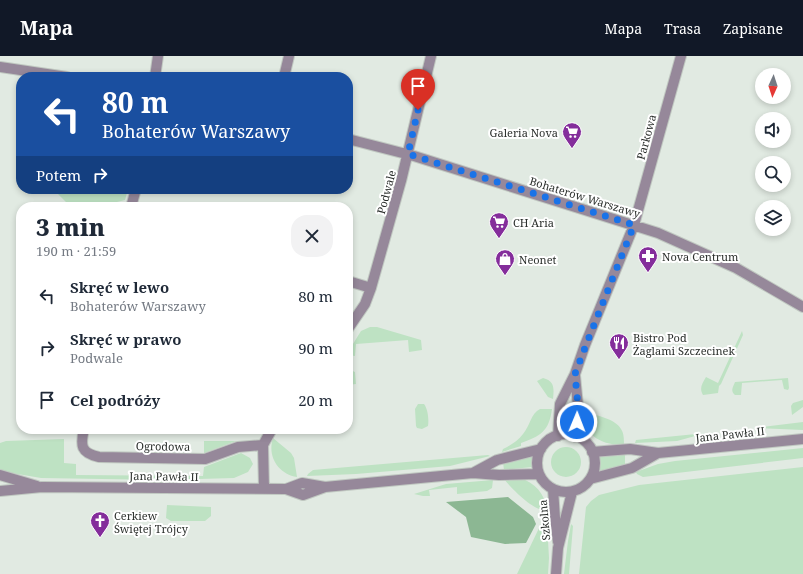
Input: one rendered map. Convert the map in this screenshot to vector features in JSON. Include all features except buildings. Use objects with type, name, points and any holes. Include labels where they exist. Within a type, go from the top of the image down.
[{"type":"street","points":[[156,72],[158,56]]},
{"type":"street","points":[[285,72],[289,56]]},
{"type":"street","name":"Podwale","points":[[353,322],[365,304],[371,288],[408,154],[431,56]]},
{"type":"street","name":"Parkowa","points":[[558,436],[560,404],[575,374],[634,225],[681,56]]},
{"type":"street","points":[[0,67],[34,72]]},
{"type":"street","name":"Bohaterów Warszawy","points":[[353,140],[408,154],[658,233],[710,256],[779,292],[803,307]]},
{"type":"street","points":[[353,283],[371,288]]},
{"type":"street","points":[[575,374],[578,406],[576,437]]},
{"type":"street","name":"Ogrodowa","points":[[83,434],[82,447],[85,452],[91,456],[99,457],[205,459],[238,447],[263,445]]},
{"type":"street","points":[[264,489],[263,445],[269,434]]},
{"type":"street","points":[[567,435],[576,437],[583,440],[592,452],[594,470],[590,479],[579,489],[572,492],[562,492],[547,486],[539,474],[537,465],[541,449],[551,438],[567,435]]},
{"type":"street","name":"Jana Pawła II","points":[[592,452],[630,448],[658,453],[803,439]]},
{"type":"street","name":"Jana Pawła II","points":[[473,473],[497,460],[541,449]]},
{"type":"street","name":"Jana Pawła II","points":[[590,479],[632,468],[658,453]]},
{"type":"street","name":"Jana Pawła II","points":[[0,491],[42,487],[286,489],[302,483],[325,487],[473,473],[499,475],[539,474]]},
{"type":"street","name":"Jana Pawła II","points":[[0,475],[42,487]]},
{"type":"street","name":"Szkolna","points":[[553,489],[554,518],[558,548]]},
{"type":"street","name":"Szkolna","points":[[556,574],[558,548],[572,492]]},
{"type":"green space","points":[[58,194],[127,194],[125,200],[117,202],[66,202]]},
{"type":"green space","points":[[370,327],[377,327],[421,340],[422,350],[409,352],[408,340],[356,344],[355,356],[353,356],[353,344],[361,331]]},
{"type":"green space","points":[[742,331],[743,335],[719,386],[718,393],[703,395],[701,388],[706,377],[718,383]]},
{"type":"green space","points":[[353,371],[355,372],[356,384],[353,384]]},
{"type":"green space","points":[[543,378],[552,383],[553,399],[548,397],[537,381]]},
{"type":"green space","points":[[788,378],[788,390],[784,389],[782,380],[742,383],[741,395],[735,395],[732,389],[735,382]]},
{"type":"green space","points":[[803,400],[803,407],[792,415],[791,406],[793,403]]},
{"type":"green space","points":[[418,404],[424,404],[428,415],[428,426],[422,429],[417,428],[416,426],[415,409]]},
{"type":"green space","points":[[540,409],[552,409],[551,417],[546,428],[533,438],[521,443],[521,446],[502,452],[503,449],[514,443],[521,436],[535,413]]},
{"type":"green space","points":[[584,413],[615,422],[623,432],[624,445],[616,445],[602,441],[591,434],[587,428]]},
{"type":"green space","points":[[803,422],[803,430],[754,428]]},
{"type":"green space","points":[[706,433],[677,441],[635,443],[636,440]]},
{"type":"green space","points":[[273,438],[291,453],[294,458],[297,477],[284,472],[279,468],[273,457]]},
{"type":"green space","points":[[64,439],[64,463],[76,464],[76,475],[203,476],[204,467],[241,453],[250,458],[253,464],[248,472],[234,478],[164,480],[41,478],[0,471],[0,443],[6,441]]},
{"type":"green space","points":[[204,441],[236,441],[204,453]]},
{"type":"green space","points":[[566,447],[577,451],[581,462],[577,473],[566,477],[555,473],[551,462],[555,451]]},
{"type":"green space","points":[[803,448],[803,458],[643,477],[636,472],[658,464],[675,461]]},
{"type":"green space","points":[[625,454],[625,465],[598,475],[599,457]]},
{"type":"green space","points":[[533,455],[532,467],[504,470],[503,462]]},
{"type":"green space","points":[[490,456],[450,466],[356,474],[307,476],[313,470]]},
{"type":"green space","points":[[803,467],[803,574],[579,574],[586,507],[599,495],[639,485]]},
{"type":"green space","points":[[519,478],[530,482],[538,490],[544,499],[547,510],[542,510],[530,504],[504,479]]},
{"type":"green space","points":[[493,480],[492,488],[487,491],[457,494],[457,487],[429,490],[430,496],[414,494],[446,484]]},
{"type":"green space","points":[[508,497],[533,517],[536,524],[526,543],[505,544],[471,537],[466,517],[446,502]]},
{"type":"green space","points":[[167,505],[211,507],[211,516],[205,521],[171,521],[166,518]]},
{"type":"green space","points":[[543,522],[547,523],[549,558],[548,574],[517,574],[540,526]]},
{"type":"green space","points":[[571,524],[573,526],[569,574],[564,574],[568,541]]},
{"type":"place","name":"Galeria Nova","points":[[572,149]]},
{"type":"place","name":"CH Aria","points":[[499,239]]},
{"type":"place","name":"Nova Centrum","points":[[648,273]]},
{"type":"place","name":"Neonet","points":[[505,276]]},
{"type":"place","name":"Bistro Pod Żaglami Szczecinek","points":[[619,360]]},
{"type":"place","name":"Cerkiew Świętej Trójcy","points":[[100,538]]},
{"type":"route","points":[[418,110],[408,154],[634,225],[575,374],[578,406],[577,422]]}]
